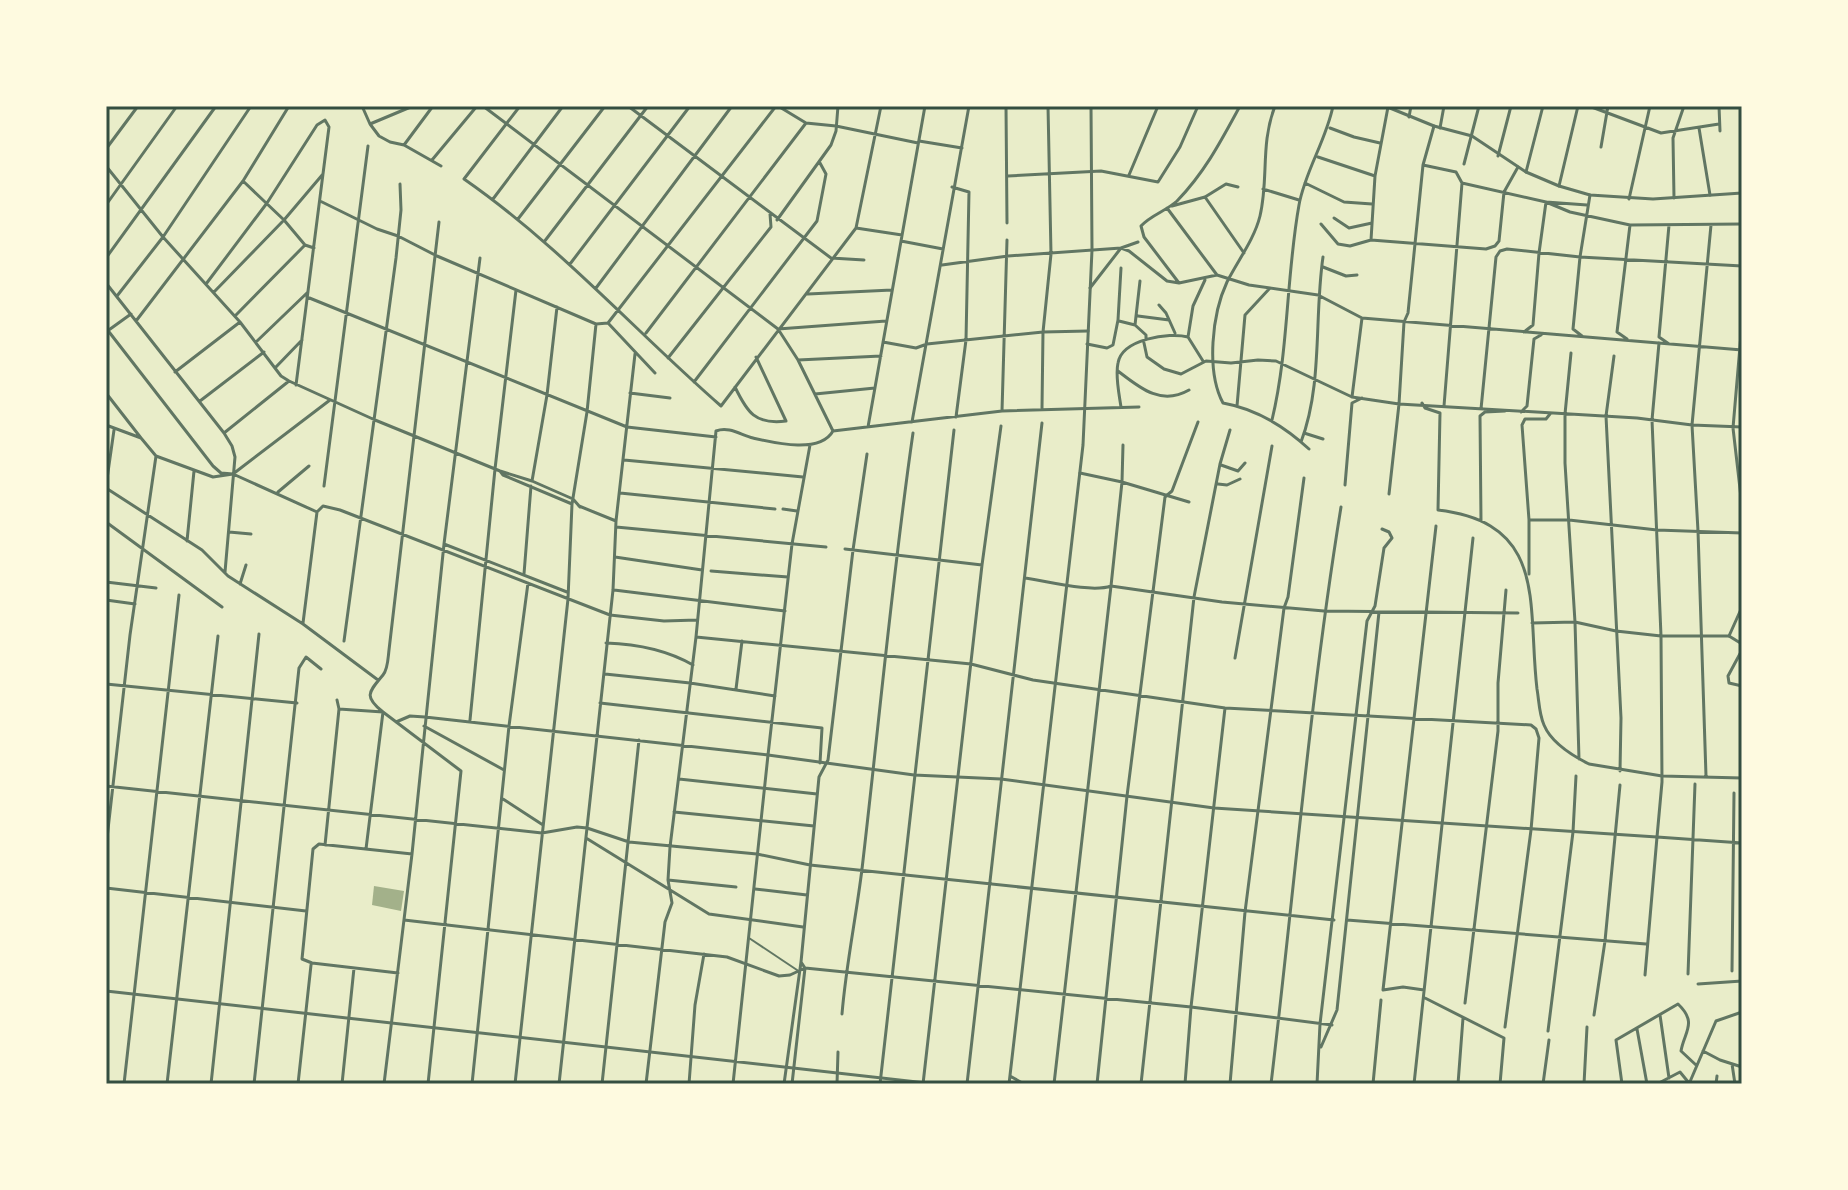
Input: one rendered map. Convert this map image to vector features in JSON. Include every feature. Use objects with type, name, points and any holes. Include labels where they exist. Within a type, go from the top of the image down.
[{"type":"street","points":[[106,149],[138,106]]},
{"type":"street","points":[[106,205],[177,106]]},
{"type":"street","points":[[106,258],[216,106]]},
{"type":"street","points":[[117,296],[163,237],[251,106]]},
{"type":"street","points":[[136,321],[243,181],[289,106]]},
{"type":"street","points":[[362,106],[379,136],[404,145],[441,166]]},
{"type":"street","points":[[370,124],[413,106]]},
{"type":"street","points":[[404,145],[433,106]]},
{"type":"street","points":[[432,160],[477,106]]},
{"type":"street","points":[[483,106],[778,329],[798,360],[833,431]]},
{"type":"street","points":[[520,106],[464,179],[518,219],[570,264],[645,334],[667,359],[721,406],[856,228],[881,106]]},
{"type":"street","points":[[493,200],[563,106]]},
{"type":"street","points":[[518,219],[605,106]]},
{"type":"street","points":[[628,106],[831,258],[864,260]]},
{"type":"street","points":[[544,242],[648,106]]},
{"type":"street","points":[[570,264],[690,106]]},
{"type":"street","points":[[596,288],[732,106]]},
{"type":"street","points":[[320,201],[437,256],[596,324],[608,323],[619,310],[777,106],[806,123],[962,148]]},
{"type":"street","points":[[777,220],[831,145],[838,106]]},
{"type":"street","points":[[868,427],[925,106]]},
{"type":"street","points":[[912,422],[969,106]]},
{"type":"street","points":[[1006,106],[1007,223]]},
{"type":"street","points":[[1042,408],[1043,332],[1051,254],[1048,106]]},
{"type":"street","points":[[1009,1084],[1080,473],[1092,250],[1091,106]]},
{"type":"street","points":[[1129,175],[1157,107],[1148,106]]},
{"type":"street","points":[[1008,176],[1092,172],[1129,175],[1158,182],[1180,147],[1198,106]]},
{"type":"street","points":[[1179,283],[1144,237],[1141,226],[1169,207],[1212,159],[1240,106]]},
{"type":"street","points":[[1275,106],[1264,147],[1258,225],[1228,280],[1216,311],[1214,361],[1223,403],[1272,420],[1309,449]]},
{"type":"street","points":[[1272,420],[1284,363],[1288,290],[1299,200],[1329,128],[1333,106]]},
{"type":"street","points":[[1371,240],[1375,176],[1386,106],[1434,126],[1472,136],[1526,172],[1590,195],[1629,199],[1742,193]]},
{"type":"street","points":[[1409,117],[1411,106]]},
{"type":"street","points":[[1440,128],[1444,106]]},
{"type":"street","points":[[1464,164],[1479,106]]},
{"type":"street","points":[[1498,156],[1511,106]]},
{"type":"street","points":[[1526,172],[1543,106]]},
{"type":"street","points":[[1559,186],[1578,106]]},
{"type":"street","points":[[1589,106],[1661,133],[1719,124]]},
{"type":"street","points":[[1601,147],[1608,106]]},
{"type":"street","points":[[1629,199],[1650,106]]},
{"type":"street","points":[[1674,198],[1674,132],[1684,106]]},
{"type":"street","points":[[1720,131],[1719,107],[1742,106]]},
{"type":"street","points":[[206,284],[267,203],[317,125],[325,120],[329,127],[296,385]]},
{"type":"street","points":[[645,334],[806,123]]},
{"type":"street","points":[[1389,494],[1404,322],[1408,313],[1423,165],[1434,126]]},
{"type":"street","points":[[1329,128],[1380,143]]},
{"type":"street","points":[[1699,128],[1710,195]]},
{"type":"street","points":[[324,486],[368,146]]},
{"type":"street","points":[[1317,157],[1375,176]]},
{"type":"street","points":[[694,382],[805,239],[820,213],[826,174],[820,163]]},
{"type":"street","points":[[1423,165],[1456,172],[1462,183],[1444,406]]},
{"type":"street","points":[[106,166],[163,237],[289,381],[616,521]]},
{"type":"street","points":[[1321,224],[1338,244],[1350,246],[1371,240],[1486,249],[1499,241],[1504,192],[1518,167]]},
{"type":"street","points":[[214,292],[284,220],[323,174]]},
{"type":"street","points":[[243,181],[305,245],[314,248]]},
{"type":"street","points":[[1305,183],[1344,202],[1372,204]]},
{"type":"street","points":[[1462,183],[1546,202],[1587,205]]},
{"type":"street","points":[[344,641],[387,328],[398,236],[400,184]]},
{"type":"street","points":[[1169,207],[1205,197],[1226,184],[1238,187]]},
{"type":"street","points":[[952,187],[969,192],[966,340],[956,417]]},
{"type":"street","points":[[1263,189],[1299,200]]},
{"type":"street","points":[[1586,337],[1573,329],[1590,195]]},
{"type":"street","points":[[1205,197],[1244,253]]},
{"type":"street","points":[[1546,202],[1585,216],[1630,225],[1742,224]]},
{"type":"street","points":[[1524,332],[1533,325],[1546,202]]},
{"type":"street","points":[[1169,207],[1217,275],[1228,280],[1318,295],[1362,318],[1740,350]]},
{"type":"street","points":[[667,359],[771,227],[770,214]]},
{"type":"street","points":[[1334,218],[1349,228],[1372,223]]},
{"type":"street","points":[[428,1084],[461,771],[383,712],[370,696],[386,671],[439,222]]},
{"type":"street","points":[[1630,225],[1617,332],[1621,337],[1634,341]]},
{"type":"street","points":[[1669,225],[1659,337],[1670,344]]},
{"type":"street","points":[[1706,777],[1692,425],[1711,225]]},
{"type":"street","points":[[856,228],[902,235]]},
{"type":"street","points":[[1002,411],[1007,240]]},
{"type":"street","points":[[901,241],[943,249]]},
{"type":"street","points":[[942,265],[1008,256],[1121,248],[1138,242]]},
{"type":"street","points":[[235,316],[305,245]]},
{"type":"street","points":[[1121,248],[1167,281],[1179,283],[1217,275]]},
{"type":"street","points":[[1090,288],[1121,248]]},
{"type":"street","points":[[1481,522],[1481,412],[1496,257],[1500,251],[1507,249],[1580,257],[1742,266]]},
{"type":"street","points":[[1301,442],[1314,380],[1323,257]]},
{"type":"street","points":[[384,1084],[412,854],[421,741],[443,550],[480,258]]},
{"type":"street","points":[[1322,267],[1346,276],[1357,275]]},
{"type":"street","points":[[1087,344],[1111,347],[1118,320],[1121,268]]},
{"type":"street","points":[[1203,361],[1188,337],[1193,306],[1206,278]]},
{"type":"street","points":[[1135,325],[1140,281]]},
{"type":"street","points":[[106,283],[224,433],[234,451],[225,572]]},
{"type":"street","points":[[1237,406],[1245,315],[1270,288]]},
{"type":"street","points":[[808,294],[893,289]]},
{"type":"street","points":[[470,722],[516,290]]},
{"type":"street","points":[[308,294],[627,427],[716,434],[725,429],[758,439],[810,445],[826,440],[833,431],[1002,411],[1139,407]]},
{"type":"street","points":[[256,342],[308,294]]},
{"type":"street","points":[[1159,305],[1175,334]]},
{"type":"street","points":[[524,574],[532,484],[547,395],[557,307]]},
{"type":"street","points":[[131,314],[107,330],[213,466],[221,473],[233,474],[317,512]]},
{"type":"street","points":[[1138,316],[1169,320]]},
{"type":"street","points":[[1352,397],[1362,318]]},
{"type":"street","points":[[1118,320],[1135,325],[1146,335],[1147,357],[1174,373],[1185,374],[1203,361],[1258,360],[1284,363],[1352,397],[1399,404],[1422,403],[1481,412],[1606,416],[1742,427]]},
{"type":"street","points":[[778,329],[887,321]]},
{"type":"street","points":[[175,372],[240,322]]},
{"type":"street","points":[[608,323],[655,373]]},
{"type":"street","points":[[1742,323],[1733,428],[1742,506]]},
{"type":"street","points":[[515,1084],[568,599],[573,502],[596,324]]},
{"type":"street","points":[[883,342],[916,348],[927,344],[1043,332],[1088,331]]},
{"type":"street","points":[[1121,407],[1118,359],[1145,341],[1175,334],[1188,337]]},
{"type":"street","points":[[1521,412],[1527,406],[1534,339],[1543,334]]},
{"type":"street","points":[[275,368],[302,340]]},
{"type":"street","points":[[1645,975],[1662,776],[1661,636],[1652,420],[1659,343]]},
{"type":"street","points":[[199,401],[264,352]]},
{"type":"street","points":[[1571,353],[1565,414],[1565,463],[1575,622],[1579,759]]},
{"type":"street","points":[[559,1084],[613,590],[616,521],[635,354]]},
{"type":"street","points":[[798,360],[881,356]]},
{"type":"street","points":[[1614,356],[1606,416],[1621,718],[1620,771]]},
{"type":"street","points":[[735,387],[747,411],[768,421],[786,421],[756,357]]},
{"type":"street","points":[[1117,370],[1155,396],[1172,397],[1189,390]]},
{"type":"street","points":[[224,433],[289,381]]},
{"type":"street","points":[[815,394],[875,388]]},
{"type":"street","points":[[106,393],[156,456],[213,477],[233,474],[330,400]]},
{"type":"street","points":[[630,393],[670,398]]},
{"type":"street","points":[[1345,485],[1352,403],[1362,398]]},
{"type":"street","points":[[1422,403],[1425,408],[1440,413],[1438,510],[1458,512],[1498,531],[1520,555],[1529,578]]},
{"type":"street","points":[[1550,414],[1546,419],[1525,419],[1522,425],[1534,665],[1543,724],[1549,734],[1589,764],[1662,776],[1742,778]]},
{"type":"street","points":[[1097,1084],[1115,898],[1165,497],[1172,491],[1198,422]]},
{"type":"street","points":[[967,1084],[1042,423]]},
{"type":"street","points":[[106,425],[141,438]]},
{"type":"street","points":[[923,1083],[982,565],[1001,426]]},
{"type":"street","points":[[114,429],[106,487],[214,559],[240,584],[303,624],[378,680]]},
{"type":"street","points":[[880,1084],[954,430]]},
{"type":"street","points":[[1141,1084],[1194,597],[1220,464],[1230,430]]},
{"type":"street","points":[[842,1014],[845,974],[862,871],[895,554],[913,433]]},
{"type":"street","points":[[1304,433],[1323,439]]},
{"type":"street","points":[[646,1084],[661,949],[672,903],[668,880],[670,847],[693,665],[716,434]]},
{"type":"street","points":[[733,1084],[788,577],[810,445]]},
{"type":"street","points":[[1054,1084],[1111,586],[1123,445]]},
{"type":"street","points":[[1235,658],[1272,446]]},
{"type":"street","points":[[784,1084],[801,962],[820,771],[826,764],[867,454]]},
{"type":"street","points":[[106,847],[124,687],[156,456]]},
{"type":"street","points":[[624,460],[803,477]]},
{"type":"street","points":[[1220,464],[1238,471],[1245,463]]},
{"type":"street","points":[[277,493],[309,466]]},
{"type":"street","points":[[187,541],[194,471]]},
{"type":"street","points":[[1080,473],[1189,502]]},
{"type":"street","points":[[1230,1084],[1245,912],[1304,478]]},
{"type":"street","points":[[1217,484],[1227,485],[1240,479]]},
{"type":"street","points":[[619,493],[775,509]]},
{"type":"street","points":[[303,624],[317,512],[323,506],[401,532],[610,615],[664,621],[697,620]]},
{"type":"street","points":[[1271,1084],[1324,611],[1341,507]]},
{"type":"street","points":[[783,509],[797,511]]},
{"type":"street","points":[[1529,520],[1569,520],[1657,530],[1742,533]]},
{"type":"street","points":[[106,522],[222,607]]},
{"type":"street","points":[[1425,990],[1403,987],[1383,990],[1436,526]]},
{"type":"street","points":[[616,527],[826,547]]},
{"type":"street","points":[[1317,1084],[1320,1024],[1355,716],[1370,613],[1375,606],[1383,553],[1392,538],[1389,532],[1382,529]]},
{"type":"street","points":[[229,532],[251,534]]},
{"type":"street","points":[[1414,1084],[1473,538]]},
{"type":"street","points":[[444,544],[567,592]]},
{"type":"street","points":[[845,549],[982,565]]},
{"type":"street","points":[[614,557],[702,570]]},
{"type":"street","points":[[240,584],[246,565]]},
{"type":"street","points":[[711,571],[788,577]]},
{"type":"street","points":[[1023,578],[1324,611],[1518,613]]},
{"type":"street","points":[[106,582],[156,588]]},
{"type":"street","points":[[472,1084],[504,770],[528,583]]},
{"type":"street","points":[[613,590],[785,611]]},
{"type":"street","points":[[1465,1003],[1476,930],[1497,723],[1506,590]]},
{"type":"street","points":[[124,1084],[179,595]]},
{"type":"street","points":[[106,600],[135,604]]},
{"type":"street","points":[[1319,1050],[1337,1010],[1379,612],[1375,606]]},
{"type":"street","points":[[1729,636],[1742,607]]},
{"type":"street","points":[[1532,623],[1575,622],[1661,636],[1729,636],[1742,647],[1728,676],[1729,683],[1742,686]]},
{"type":"street","points":[[211,1084],[259,634]]},
{"type":"street","points":[[167,1084],[218,636]]},
{"type":"street","points":[[696,637],[927,658],[971,664],[1055,684],[1225,708],[1531,725],[1539,738],[1531,830],[1505,1027]]},
{"type":"street","points":[[736,689],[742,641]]},
{"type":"street","points":[[606,643],[649,648],[693,665]]},
{"type":"street","points":[[254,1084],[299,668],[302,660],[309,658],[321,669]]},
{"type":"street","points":[[604,673],[775,696]]},
{"type":"street","points":[[106,684],[297,703]]},
{"type":"street","points":[[325,845],[339,709],[337,700]]},
{"type":"street","points":[[600,703],[822,728],[820,763]]},
{"type":"street","points":[[1185,1084],[1225,708]]},
{"type":"street","points":[[339,709],[383,712]]},
{"type":"street","points":[[366,849],[383,712]]},
{"type":"street","points":[[396,722],[410,716],[425,717],[768,755],[914,775],[1001,779],[1044,787],[1258,812],[1742,843]]},
{"type":"street","points":[[1536,729],[1543,724]]},
{"type":"street","points":[[424,726],[504,770]]},
{"type":"street","points":[[602,1084],[639,740]]},
{"type":"street","points":[[1548,1031],[1573,832],[1576,776]]},
{"type":"street","points":[[679,779],[817,794]]},
{"type":"street","points":[[1688,974],[1695,784]]},
{"type":"street","points":[[1594,1015],[1605,941],[1620,785]]},
{"type":"street","points":[[106,786],[542,833],[587,828],[629,842],[757,854],[810,865],[1203,908],[1646,944]]},
{"type":"street","points":[[1732,971],[1734,793]]},
{"type":"street","points":[[503,799],[543,825]]},
{"type":"street","points":[[674,812],[814,826]]},
{"type":"street","points":[[586,838],[709,914],[803,927]]},
{"type":"street","points":[[398,973],[304,961],[301,956],[313,849],[316,845],[325,845],[412,854]]},
{"type":"street","points":[[668,880],[736,887]]},
{"type":"street","points":[[106,888],[306,911]]},
{"type":"street","points":[[754,889],[807,895]]},
{"type":"street","points":[[404,920],[727,957],[779,976],[805,968],[1191,1007],[1332,1025]]},
{"type":"street","points":[[1334,921],[1347,921]]},
{"type":"street","points":[[749,937],[798,970]]},
{"type":"street","points":[[689,1084],[695,1005],[704,954]]},
{"type":"street","points":[[792,1084],[805,968],[801,962]]},
{"type":"street","points":[[298,1084],[312,963]]},
{"type":"street","points":[[342,1084],[354,968]]},
{"type":"street","points":[[1698,984],[1742,981]]},
{"type":"street","points":[[106,991],[935,1084]]},
{"type":"street","points":[[1425,998],[1504,1038],[1500,1084]]},
{"type":"street","points":[[1373,1084],[1381,1000]]},
{"type":"street","points":[[1622,1084],[1616,1040],[1678,1004],[1682,1007],[1689,1031],[1681,1051],[1696,1065]]},
{"type":"street","points":[[1657,1084],[1680,1072],[1689,1083],[1716,1021],[1742,1012]]},
{"type":"street","points":[[1660,1015],[1669,1078]]},
{"type":"street","points":[[1458,1084],[1463,1018]]},
{"type":"street","points":[[1584,1084],[1587,1027]]},
{"type":"street","points":[[1637,1029],[1647,1084]]},
{"type":"street","points":[[1543,1084],[1549,1040]]},
{"type":"street","points":[[1703,1051],[1742,1067]]},
{"type":"street","points":[[837,1084],[838,1052]]},
{"type":"street","points":[[1732,1064],[1735,1084]]},
{"type":"street","points":[[1009,1075],[1024,1084]]},
{"type":"street","points":[[1716,1084],[1717,1076]]},
{"type":"shaded area","points":[[374,886],[404,891],[401,911],[372,905]]}]
